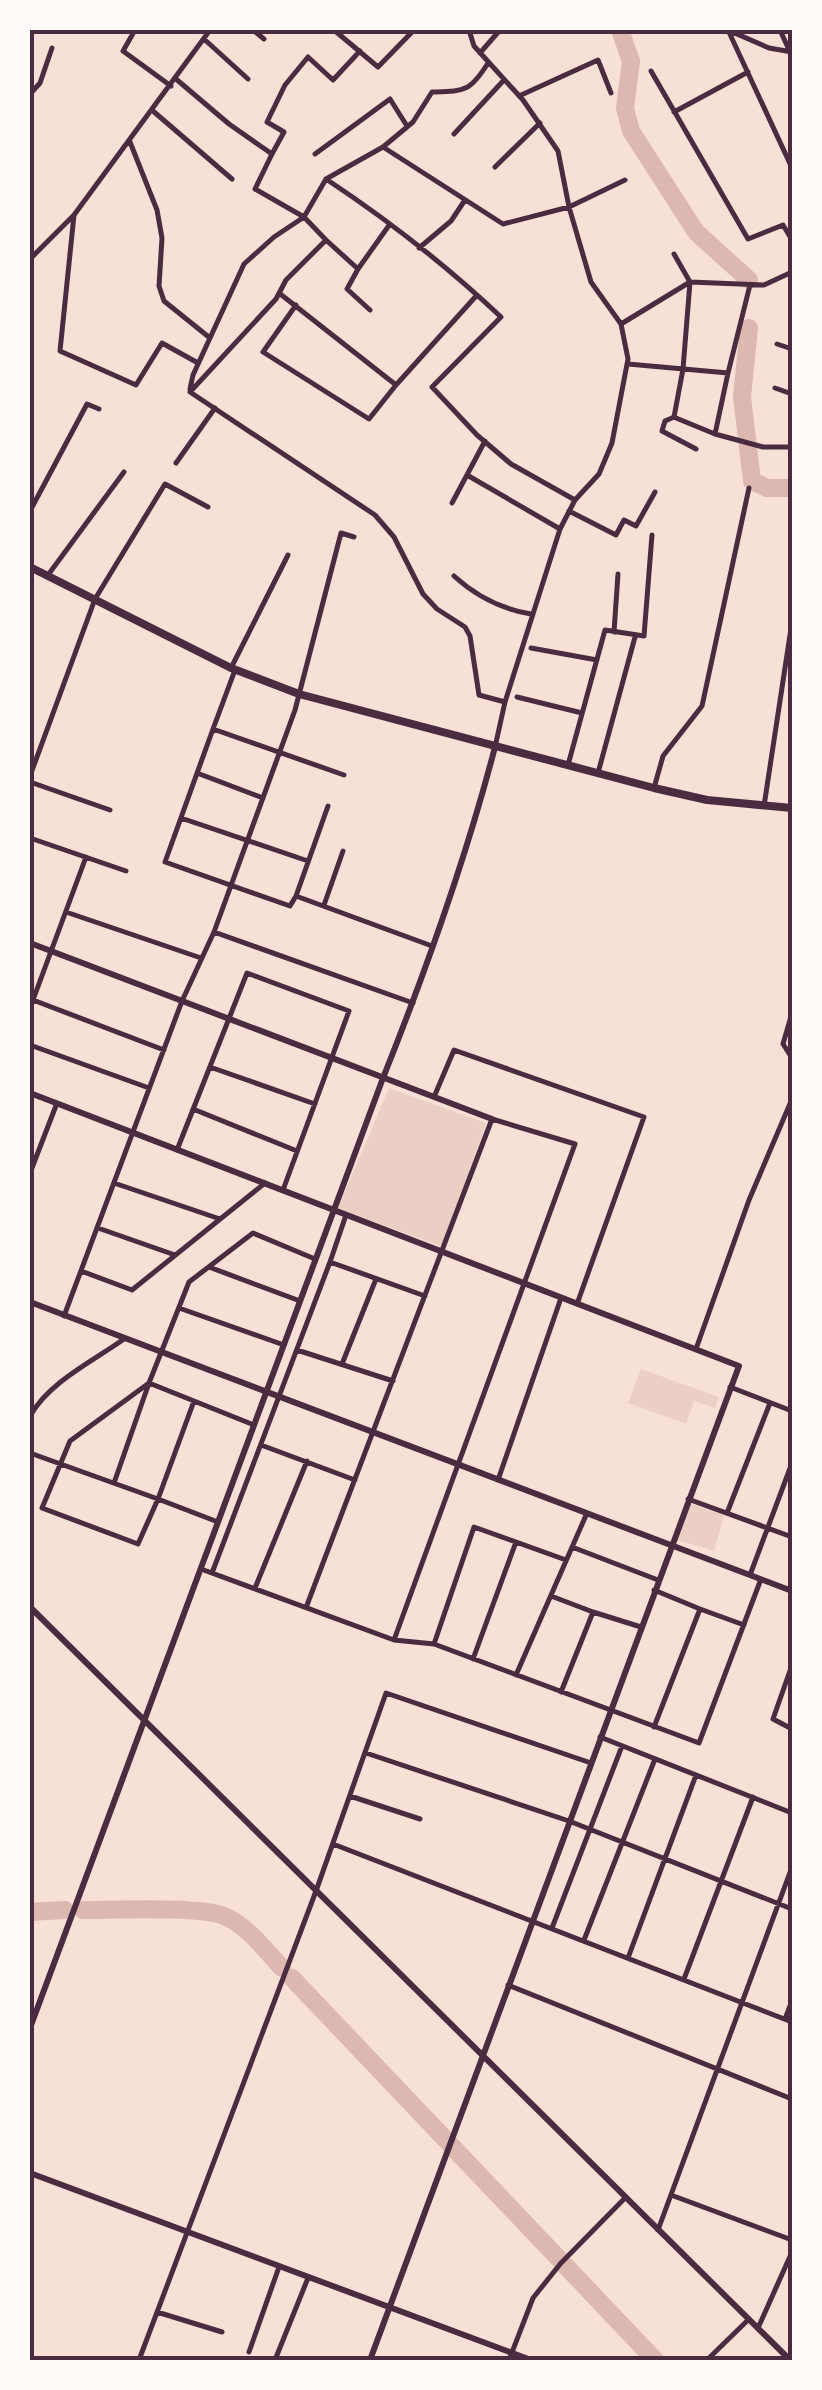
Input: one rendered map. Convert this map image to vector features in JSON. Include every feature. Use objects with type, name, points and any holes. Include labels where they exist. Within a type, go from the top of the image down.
[{"type":"main road","points":[[30,567],[233,669],[299,694],[654,788],[707,800],[792,808]]},
{"type":"street","points":[[135,30],[122,51],[171,86]]},
{"type":"street","points":[[30,259],[74,215],[210,30]]},
{"type":"street","points":[[253,30],[264,39]]},
{"type":"street","points":[[334,30],[378,67],[414,30]]},
{"type":"street","points":[[30,2028],[435,947],[472,835],[504,702],[560,529],[575,500],[599,474],[612,444],[628,364],[621,324],[590,282],[558,152],[519,96],[480,54],[469,30]]},
{"type":"street","points":[[480,54],[500,30]]},
{"type":"street","points":[[728,30],[769,48],[791,52]]},
{"type":"street","points":[[728,30],[792,168]]},
{"type":"street","points":[[780,30],[791,52]]},
{"type":"street","points":[[204,39],[248,78]]},
{"type":"street","points":[[30,94],[40,83],[52,48]]},
{"type":"street","points":[[358,269],[304,217],[255,189],[284,132],[267,122],[285,86],[308,57],[333,80],[360,51]]},
{"type":"street","points":[[519,96],[598,60],[611,93]]},
{"type":"street","points":[[190,392],[198,363],[244,264],[304,217],[326,180],[383,148],[407,126],[432,92],[465,90],[475,84],[488,63]]},
{"type":"street","points":[[651,71],[748,239],[783,225],[792,240]]},
{"type":"street","points":[[674,112],[748,72]]},
{"type":"street","points":[[176,79],[272,154]]},
{"type":"street","points":[[454,134],[504,80]]},
{"type":"street","points":[[315,154],[390,99],[407,126]]},
{"type":"street","points":[[152,111],[232,179]]},
{"type":"street","points":[[495,166],[540,123]]},
{"type":"street","points":[[780,139],[792,134]]},
{"type":"street","points":[[130,142],[157,210],[162,238],[159,286],[164,302],[210,338]]},
{"type":"street","points":[[383,148],[503,224],[569,207],[625,180]]},
{"type":"street","points":[[326,180],[390,224],[502,317],[432,387],[511,464],[575,500]]},
{"type":"street","points":[[419,248],[451,221],[465,200]]},
{"type":"street","points":[[74,215],[60,351],[136,385],[162,343],[198,363]]},
{"type":"street","points":[[370,310],[347,289],[390,224]]},
{"type":"street","points":[[190,392],[279,293],[286,280],[326,240]]},
{"type":"street","points":[[674,254],[690,282],[684,369],[674,418]]},
{"type":"street","points":[[621,324],[690,282],[772,284],[792,272]]},
{"type":"street","points":[[714,434],[750,284]]},
{"type":"street","points":[[279,293],[396,385]]},
{"type":"street","points":[[296,304],[263,352],[369,418],[478,294]]},
{"type":"street","points":[[777,344],[792,349]]},
{"type":"street","points":[[628,364],[728,373]]},
{"type":"street","points":[[775,388],[792,394]]},
{"type":"street","points":[[190,392],[375,515],[394,536],[424,594],[437,609],[465,626],[479,695],[504,702]]},
{"type":"street","points":[[30,511],[88,404],[99,409]]},
{"type":"street","points":[[176,462],[215,408]]},
{"type":"street","points":[[696,450],[662,432],[665,421],[674,418],[748,444],[792,447]]},
{"type":"street","points":[[452,503],[485,440]]},
{"type":"street","points":[[48,575],[124,472]]},
{"type":"street","points":[[467,475],[560,529]]},
{"type":"street","points":[[110,810],[30,779],[96,599],[165,484],[208,507]]},
{"type":"street","points":[[654,788],[663,756],[702,706],[749,488]]},
{"type":"street","points":[[569,511],[616,534],[624,520],[636,526],[655,492]]},
{"type":"street","points":[[64,1316],[182,1002],[214,932],[279,753],[299,694],[341,533],[354,537]]},
{"type":"street","points":[[568,765],[605,630],[644,636],[652,536]]},
{"type":"street","points":[[288,555],[233,669],[164,862],[290,906],[328,806]]},
{"type":"street","points":[[614,632],[618,574]]},
{"type":"street","points":[[454,576],[471,592],[505,610],[531,614]]},
{"type":"street","points":[[764,806],[792,622]]},
{"type":"street","points":[[598,773],[636,637]]},
{"type":"street","points":[[531,648],[597,660]]},
{"type":"street","points":[[518,698],[582,713]]},
{"type":"street","points":[[213,730],[344,774]]},
{"type":"street","points":[[197,773],[263,798]]},
{"type":"street","points":[[181,818],[308,861]]},
{"type":"street","points":[[30,838],[126,871]]},
{"type":"street","points":[[323,906],[343,852]]},
{"type":"street","points":[[30,1008],[86,857]]},
{"type":"street","points":[[296,896],[435,947]]},
{"type":"street","points":[[66,912],[201,958]]},
{"type":"street","points":[[214,932],[413,1003]]},
{"type":"street","points":[[30,943],[492,1119],[575,1144],[394,1640]]},
{"type":"street","points":[[178,1150],[246,973],[349,1011],[283,1190]]},
{"type":"street","points":[[33,1000],[164,1050]]},
{"type":"street","points":[[792,1013],[782,1044],[792,1058]]},
{"type":"street","points":[[30,1046],[150,1088]]},
{"type":"street","points":[[434,1097],[454,1050],[644,1117],[577,1304]]},
{"type":"street","points":[[210,1066],[315,1104]]},
{"type":"street","points":[[30,1093],[739,1366],[370,2360]]},
{"type":"street","points":[[696,1350],[749,1200],[792,1099]]},
{"type":"street","points":[[30,1173],[57,1104]]},
{"type":"street","points":[[193,1109],[297,1151]]},
{"type":"street","points":[[307,1605],[492,1119]]},
{"type":"street","points":[[114,1183],[220,1220]]},
{"type":"street","points":[[81,1271],[132,1290],[265,1183]]},
{"type":"street","points":[[212,1573],[346,1215]]},
{"type":"street","points":[[98,1228],[175,1255]]},
{"type":"street","points":[[114,1483],[190,1282],[253,1233],[316,1259]]},
{"type":"street","points":[[330,1262],[426,1296]]},
{"type":"street","points":[[208,1266],[300,1301]]},
{"type":"street","points":[[342,1364],[376,1278]]},
{"type":"street","points":[[498,1480],[561,1298]]},
{"type":"street","points":[[30,1302],[792,1591]]},
{"type":"street","points":[[179,1308],[284,1345]]},
{"type":"street","points":[[30,1416],[53,1389],[124,1339]]},
{"type":"street","points":[[297,1350],[394,1381]]},
{"type":"street","points":[[149,1384],[254,1424]]},
{"type":"street","points":[[149,1384],[70,1441],[42,1508],[138,1544],[194,1401]]},
{"type":"street","points":[[729,1387],[792,1412]]},
{"type":"street","points":[[728,1513],[770,1403]]},
{"type":"street","points":[[261,1446],[355,1480]]},
{"type":"street","points":[[30,1453],[218,1522]]},
{"type":"street","points":[[255,1588],[307,1461]]},
{"type":"street","points":[[750,1575],[792,1463]]},
{"type":"street","points":[[688,1499],[792,1537]]},
{"type":"street","points":[[516,1675],[587,1513]]},
{"type":"street","points":[[434,1644],[474,1527],[566,1560]]},
{"type":"street","points":[[473,1658],[516,1542]]},
{"type":"street","points":[[572,1547],[658,1580]]},
{"type":"street","points":[[201,1569],[394,1640],[434,1644],[699,1744],[761,1579]]},
{"type":"street","points":[[654,1590],[744,1624]]},
{"type":"street","points":[[551,1596],[640,1627]]},
{"type":"street","points":[[30,1607],[790,2360]]},
{"type":"street","points":[[654,1727],[700,1610]]},
{"type":"street","points":[[561,1692],[592,1612]]},
{"type":"street","points":[[792,1664],[773,1720],[792,1728]]},
{"type":"street","points":[[139,2360],[316,1891],[386,1693],[590,1762]]},
{"type":"street","points":[[600,1737],[790,1812],[792,1803]]},
{"type":"street","points":[[552,1928],[622,1746]]},
{"type":"street","points":[[366,1753],[569,1820],[792,1910]]},
{"type":"street","points":[[584,1940],[654,1759]]},
{"type":"street","points":[[628,1958],[696,1775]]},
{"type":"street","points":[[350,1796],[420,1820]]},
{"type":"street","points":[[684,1980],[753,1798]]},
{"type":"street","points":[[332,1844],[789,2020],[792,2001]]},
{"type":"street","points":[[658,2230],[792,1868]]},
{"type":"street","points":[[508,1984],[792,2100]]},
{"type":"street","points":[[30,2173],[511,2356],[532,2360]]},
{"type":"street","points":[[671,2195],[792,2240]]},
{"type":"street","points":[[511,2356],[532,2298],[626,2198]]},
{"type":"street","points":[[758,2328],[792,2252]]},
{"type":"street","points":[[249,2352],[279,2267]]},
{"type":"street","points":[[275,2360],[308,2278]]},
{"type":"street","points":[[157,2312],[222,2332]]},
{"type":"street","points":[[707,2360],[749,2319]]},
{"type":"shaded area","points":[[389,1088],[486,1123],[443,1247],[338,1208]]},
{"type":"shaded area","points":[[641,1369],[719,1397],[715,1408],[694,1401],[686,1424],[628,1403]]},
{"type":"shaded area","points":[[689,1503],[724,1515],[714,1551],[677,1540]]},
{"type":"waterway","points":[[620,30],[631,61],[625,108],[631,131],[696,232],[749,280]]},
{"type":"waterway","points":[[749,328],[742,397],[752,481],[767,488],[792,488]]},
{"type":"waterway","points":[[30,1912],[65,1910]]},
{"type":"waterway","points":[[83,1910],[177,1910],[224,1916],[248,1932],[282,1968]]},
{"type":"waterway","points":[[292,1978],[655,2360]]}]
